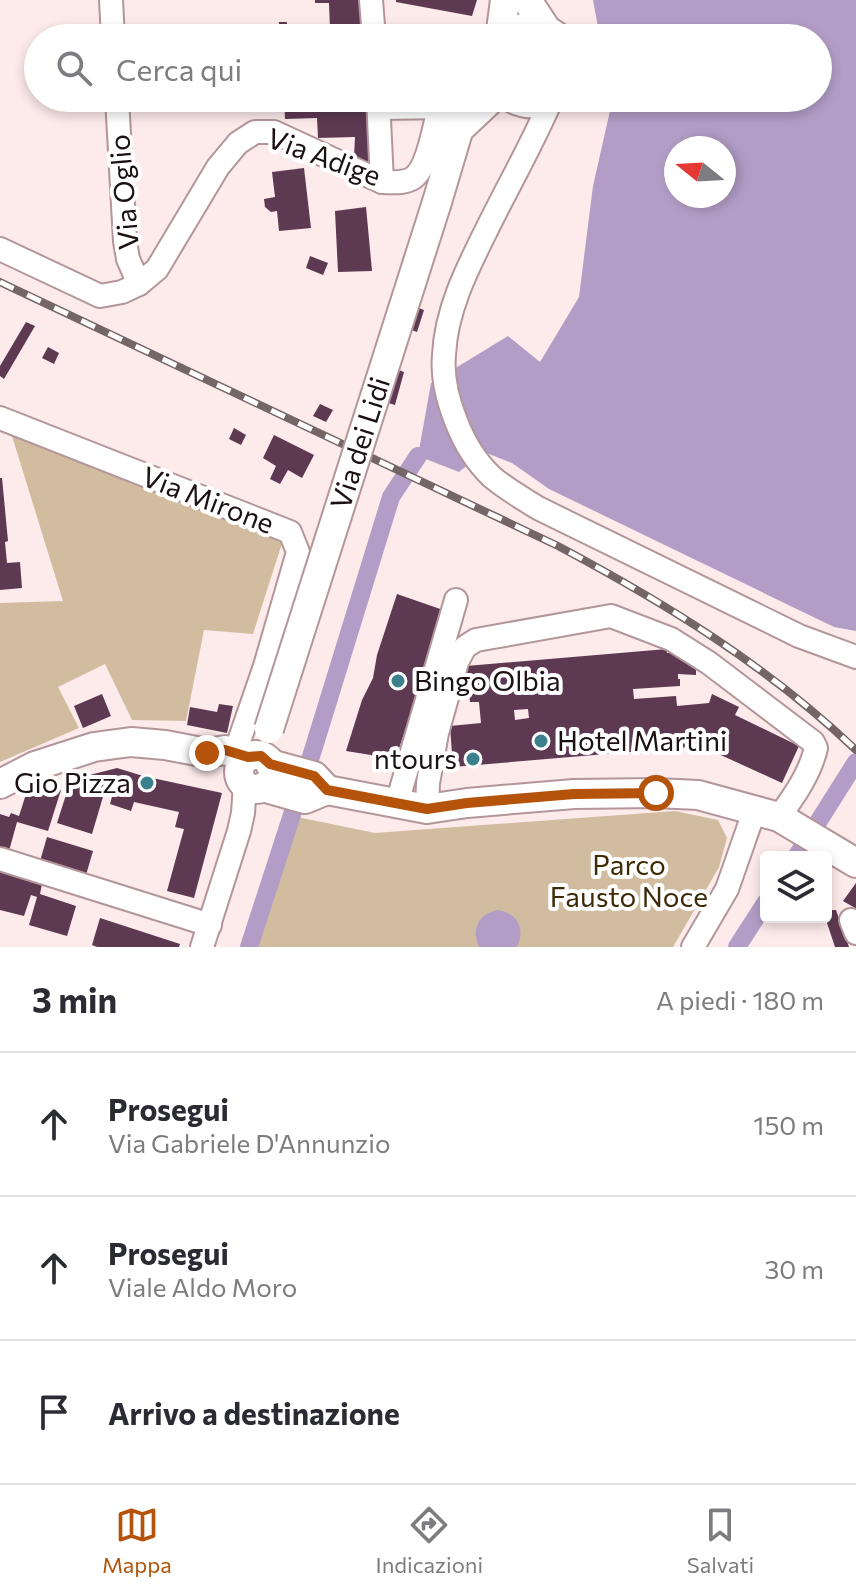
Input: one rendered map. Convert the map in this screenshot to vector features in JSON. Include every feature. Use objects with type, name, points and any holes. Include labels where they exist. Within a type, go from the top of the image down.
[{"type":"main road","points":[[503,24],[505,0]]},
{"type":"main road","points":[[527,0],[545,24]]},
{"type":"main road","name":"Via dei Lidi","points":[[272,773],[464,112]]},
{"type":"main road","name":"Via dei Lidi","points":[[459,130],[478,112]]},
{"type":"main road","points":[[0,784],[35,766],[94,747],[131,742],[165,745],[207,753],[223,773],[272,773],[427,809],[574,794],[698,795],[774,816],[856,863]]},
{"type":"street","points":[[111,0],[112,24]]},
{"type":"street","points":[[371,0],[373,24]]},
{"type":"street","name":"Via Oglio","points":[[118,112],[125,241],[128,259],[139,284]]},
{"type":"street","points":[[378,112],[382,182]]},
{"type":"street","name":"Via Adige","points":[[139,284],[157,269],[218,167],[238,143],[255,132],[274,132],[382,182],[398,183],[413,178],[423,165],[438,112]]},
{"type":"street","points":[[533,112],[526,151],[466,272],[454,303],[446,342],[444,372],[451,407],[473,456],[513,493],[538,508],[799,636],[856,657]]},
{"type":"street","points":[[0,249],[100,296],[122,292],[139,284]]},
{"type":"street","name":"Via Mirone","points":[[0,418],[290,532],[298,552],[265,666],[272,773],[243,813],[202,947]]},
{"type":"street","points":[[397,803],[456,600]]},
{"type":"street","points":[[427,809],[428,783],[437,733],[457,662],[465,647],[476,640],[611,616],[671,639],[709,663],[813,742],[816,748],[812,763],[797,791],[774,816],[693,947]]},
{"type":"street","points":[[0,859],[210,925]]},
{"type":"green space","points":[[12,436],[284,537],[253,634],[204,630],[186,721],[132,720],[105,664],[58,687],[79,728],[0,762],[0,603],[63,601]]},
{"type":"green space","name":"Parco Fausto Noce","points":[[675,811],[718,820],[727,838],[719,867],[673,947],[257,947],[297,817],[375,833]]},
{"type":"shaded area","points":[[593,0],[856,0],[856,631],[834,627],[549,489],[512,463],[484,452],[459,472],[418,456],[431,383],[508,336],[540,362],[579,297],[593,186],[610,112],[832,112],[832,24],[597,24]]},
{"type":"shaded area","points":[[497,910],[510,914],[518,922],[520,940],[517,947],[479,947],[476,935],[478,924],[485,915]]},
{"type":"building","points":[[315,0],[363,0],[364,24],[330,24],[329,3],[315,3]]},
{"type":"building","points":[[396,0],[477,0],[472,16]]},
{"type":"building","points":[[285,112],[370,112],[372,162],[367,166],[354,157],[355,137],[318,138],[317,118],[285,119]]},
{"type":"building","points":[[304,168],[311,228],[279,231],[277,211],[271,212],[265,207],[264,199],[275,197],[272,172]]},
{"type":"building","points":[[366,207],[372,271],[338,272],[335,211]]},
{"type":"building","points":[[310,256],[328,263],[323,275],[306,268]]},
{"type":"building","points":[[416,307],[424,310],[417,332],[409,329]]},
{"type":"building","points":[[26,322],[35,326],[4,379],[0,376],[0,366]]},
{"type":"building","points":[[48,347],[59,353],[54,364],[42,358]]},
{"type":"building","points":[[396,369],[404,372],[395,405],[385,402]]},
{"type":"building","points":[[320,404],[333,410],[326,422],[313,416]]},
{"type":"building","points":[[234,428],[246,435],[241,445],[229,439]]},
{"type":"building","points":[[274,435],[314,455],[302,478],[288,470],[280,484],[270,479],[276,466],[263,458]]},
{"type":"building","points":[[0,478],[8,541],[5,542],[7,563],[20,562],[22,588],[0,590]]},
{"type":"building","name":"Bingo Olbia","points":[[397,594],[446,611],[418,703],[393,766],[371,755],[346,751],[362,700],[373,678],[377,655]]},
{"type":"building","points":[[667,649],[667,653],[676,653],[696,662],[696,675],[678,674],[680,686],[633,689],[634,699],[676,696],[677,706],[709,703],[712,694],[739,707],[735,715],[799,746],[782,783],[701,746],[453,767],[450,726],[481,723],[479,702],[470,702],[466,666]],"holes":[[[528,709],[529,718],[515,720],[514,710]]]},
{"type":"building","points":[[102,694],[111,716],[83,728],[74,706]]},
{"type":"building","points":[[219,704],[233,706],[227,733],[187,725],[190,707],[217,712]]},
{"type":"building","points":[[117,768],[222,793],[194,898],[167,891],[184,829],[175,827],[179,812],[134,802],[131,811],[110,804],[113,793],[105,790],[92,834],[57,823],[71,779],[80,782],[82,777]]},
{"type":"building","points":[[41,787],[61,790],[48,831],[17,822],[9,851],[0,849],[0,814],[19,816],[27,791],[39,794]]},
{"type":"building","points":[[47,837],[93,851],[86,875],[40,861]]},
{"type":"building","points":[[0,872],[42,884],[40,894],[76,906],[67,936],[29,925],[37,897],[31,895],[24,916],[0,910]]},
{"type":"building","points":[[856,883],[856,917],[850,914],[855,908],[843,901]]},
{"type":"building","points":[[832,910],[836,910],[849,947],[835,947],[827,923],[832,923]]},
{"type":"building","points":[[100,918],[180,944],[179,947],[97,947],[92,945]]},
{"type":"waterway","points":[[249,947],[391,497],[418,456]]},
{"type":"waterway","points":[[800,851],[856,762]]},
{"type":"waterway","points":[[737,947],[760,911]]},
{"type":"railway","points":[[0,282],[558,546],[714,638],[787,691],[856,750]]},
{"type":"place","name":"Bingo Olbia","points":[[398,681]]},
{"type":"place","name":"Hotel Martini","points":[[541,741]]},
{"type":"place","name":"ntours","points":[[473,759]]},
{"type":"place","name":"Gio Pizza","points":[[147,783]]},
{"type":"route","points":[[207,753],[225,750],[248,757],[261,756],[270,764],[314,776],[327,790],[427,809],[574,794],[656,793]]}]
